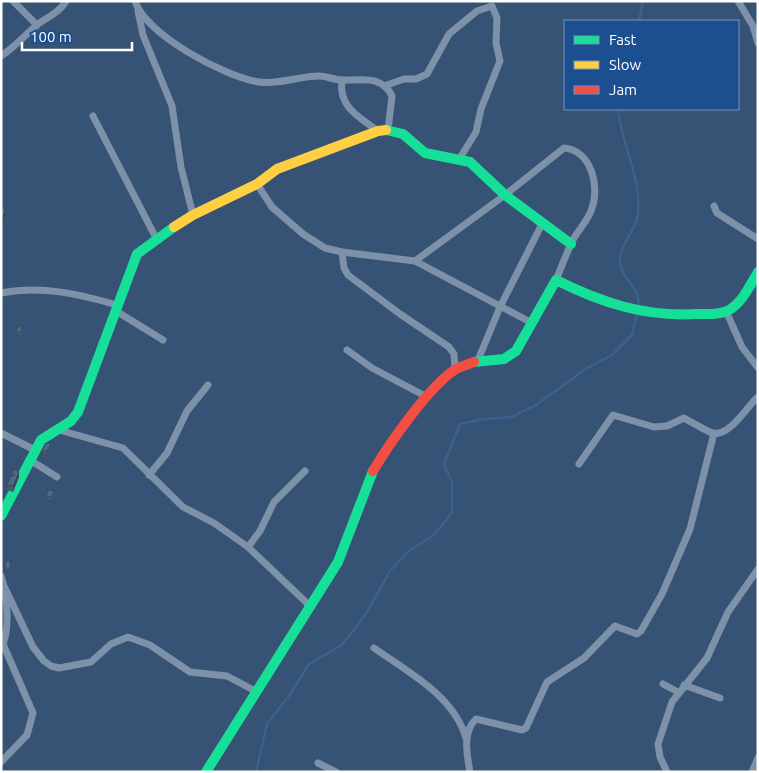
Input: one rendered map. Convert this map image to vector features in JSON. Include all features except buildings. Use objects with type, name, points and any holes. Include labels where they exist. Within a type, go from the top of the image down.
[{"type":"street","points":[[13,1],[37,25]]},
{"type":"street","points":[[1,56],[20,43],[37,25],[58,10],[66,1]]},
{"type":"street","points":[[135,1],[143,35],[172,106],[181,167],[193,214]]},
{"type":"street","points":[[738,1],[752,26],[758,43]]},
{"type":"street","points":[[384,86],[404,78],[416,79],[427,74],[449,34],[476,11],[492,6],[497,18],[496,43],[500,61],[481,109],[476,132],[460,158]]},
{"type":"street","points":[[138,11],[176,45],[239,77],[258,82],[319,76],[342,80],[370,79],[384,86],[392,96],[383,130]]},
{"type":"street","points":[[342,80],[340,90],[347,106],[354,114],[383,130],[403,134],[424,152],[460,158],[470,162],[505,195],[571,244]]},
{"type":"street","points":[[93,116],[156,238]]},
{"type":"street","points":[[1,516],[41,440],[71,422],[78,412],[133,259],[156,238],[193,214],[257,184],[285,166],[383,130]]},
{"type":"street","points":[[206,772],[338,562],[371,475],[386,450],[427,397],[454,370],[478,360],[509,357],[516,351],[556,280],[571,244],[588,218],[594,200],[591,168],[577,150],[564,148],[505,195],[415,261]]},
{"type":"street","points":[[257,184],[266,201],[303,234],[325,248],[342,252],[415,261],[532,323]]},
{"type":"street","points":[[714,206],[717,213],[758,240]]},
{"type":"street","points":[[478,360],[500,307],[542,224]]},
{"type":"street","points":[[342,252],[344,268],[348,275],[400,314],[449,347],[454,354],[454,370]]},
{"type":"street","points":[[556,280],[610,306],[645,314],[672,317],[726,311],[744,294],[758,272]]},
{"type":"street","points":[[1,293],[34,289],[76,293],[116,308],[163,340]]},
{"type":"street","points":[[726,311],[742,347],[758,368]]},
{"type":"street","points":[[347,350],[372,368],[427,397]]},
{"type":"street","points":[[149,476],[167,453],[187,411],[208,385]]},
{"type":"street","points":[[580,464],[613,415],[654,427],[667,426],[684,418],[714,433],[719,433],[734,424],[758,397]]},
{"type":"street","points":[[59,430],[120,446],[183,507],[214,523],[248,546],[310,606]]},
{"type":"street","points":[[1,433],[32,455],[56,478]]},
{"type":"street","points":[[467,741],[469,729],[476,719],[522,730],[526,728],[547,682],[584,658],[609,630],[615,626],[637,634],[642,631],[662,594],[690,529],[714,433]]},
{"type":"street","points":[[248,546],[260,532],[274,502],[305,470]]},
{"type":"street","points":[[668,772],[660,757],[658,744],[662,727],[678,692],[707,658],[728,612],[758,569]]},
{"type":"street","points":[[1,576],[33,647],[44,661],[51,666],[59,668],[91,662],[110,644],[128,637],[150,645],[190,672],[227,676],[257,692]]},
{"type":"street","points":[[1,762],[27,736],[33,713],[2,646],[6,588]]},
{"type":"street","points":[[374,648],[428,686],[453,710],[463,726],[467,741],[470,772]]},
{"type":"street","points":[[663,684],[678,692]]},
{"type":"street","points":[[684,685],[720,698]]},
{"type":"street","points":[[752,772],[758,758]]},
{"type":"street","points":[[318,763],[336,772]]},
{"type":"waterway","points":[[639,20],[643,1]]},
{"type":"waterway","points":[[618,110],[637,187],[638,201],[638,214],[634,228],[623,247],[620,260],[623,272],[637,296],[638,308]]},
{"type":"waterway","points":[[256,772],[267,724],[289,696],[309,664],[342,645],[364,617],[390,571],[409,551],[434,535],[452,513],[452,482],[444,464],[460,424],[484,419],[512,417],[536,405],[587,368],[612,355],[632,335],[637,314]]},
{"type":"traffic: fast","points":[[386,130],[403,134],[425,153],[470,162],[505,195],[571,244]]},
{"type":"traffic: fast","points":[[1,516],[41,440],[71,421],[78,412],[137,254],[174,227]]},
{"type":"traffic: fast","points":[[474,362],[504,359],[516,351],[556,280],[607,302],[641,311],[712,314],[727,311],[737,304],[758,272]]},
{"type":"traffic: fast","points":[[206,772],[338,562],[373,471]]},
{"type":"traffic: slow","points":[[174,227],[193,215],[257,184],[277,169],[378,131],[386,130]]},
{"type":"traffic: jam","points":[[373,471],[399,431],[434,388],[456,369],[474,362]]}]
